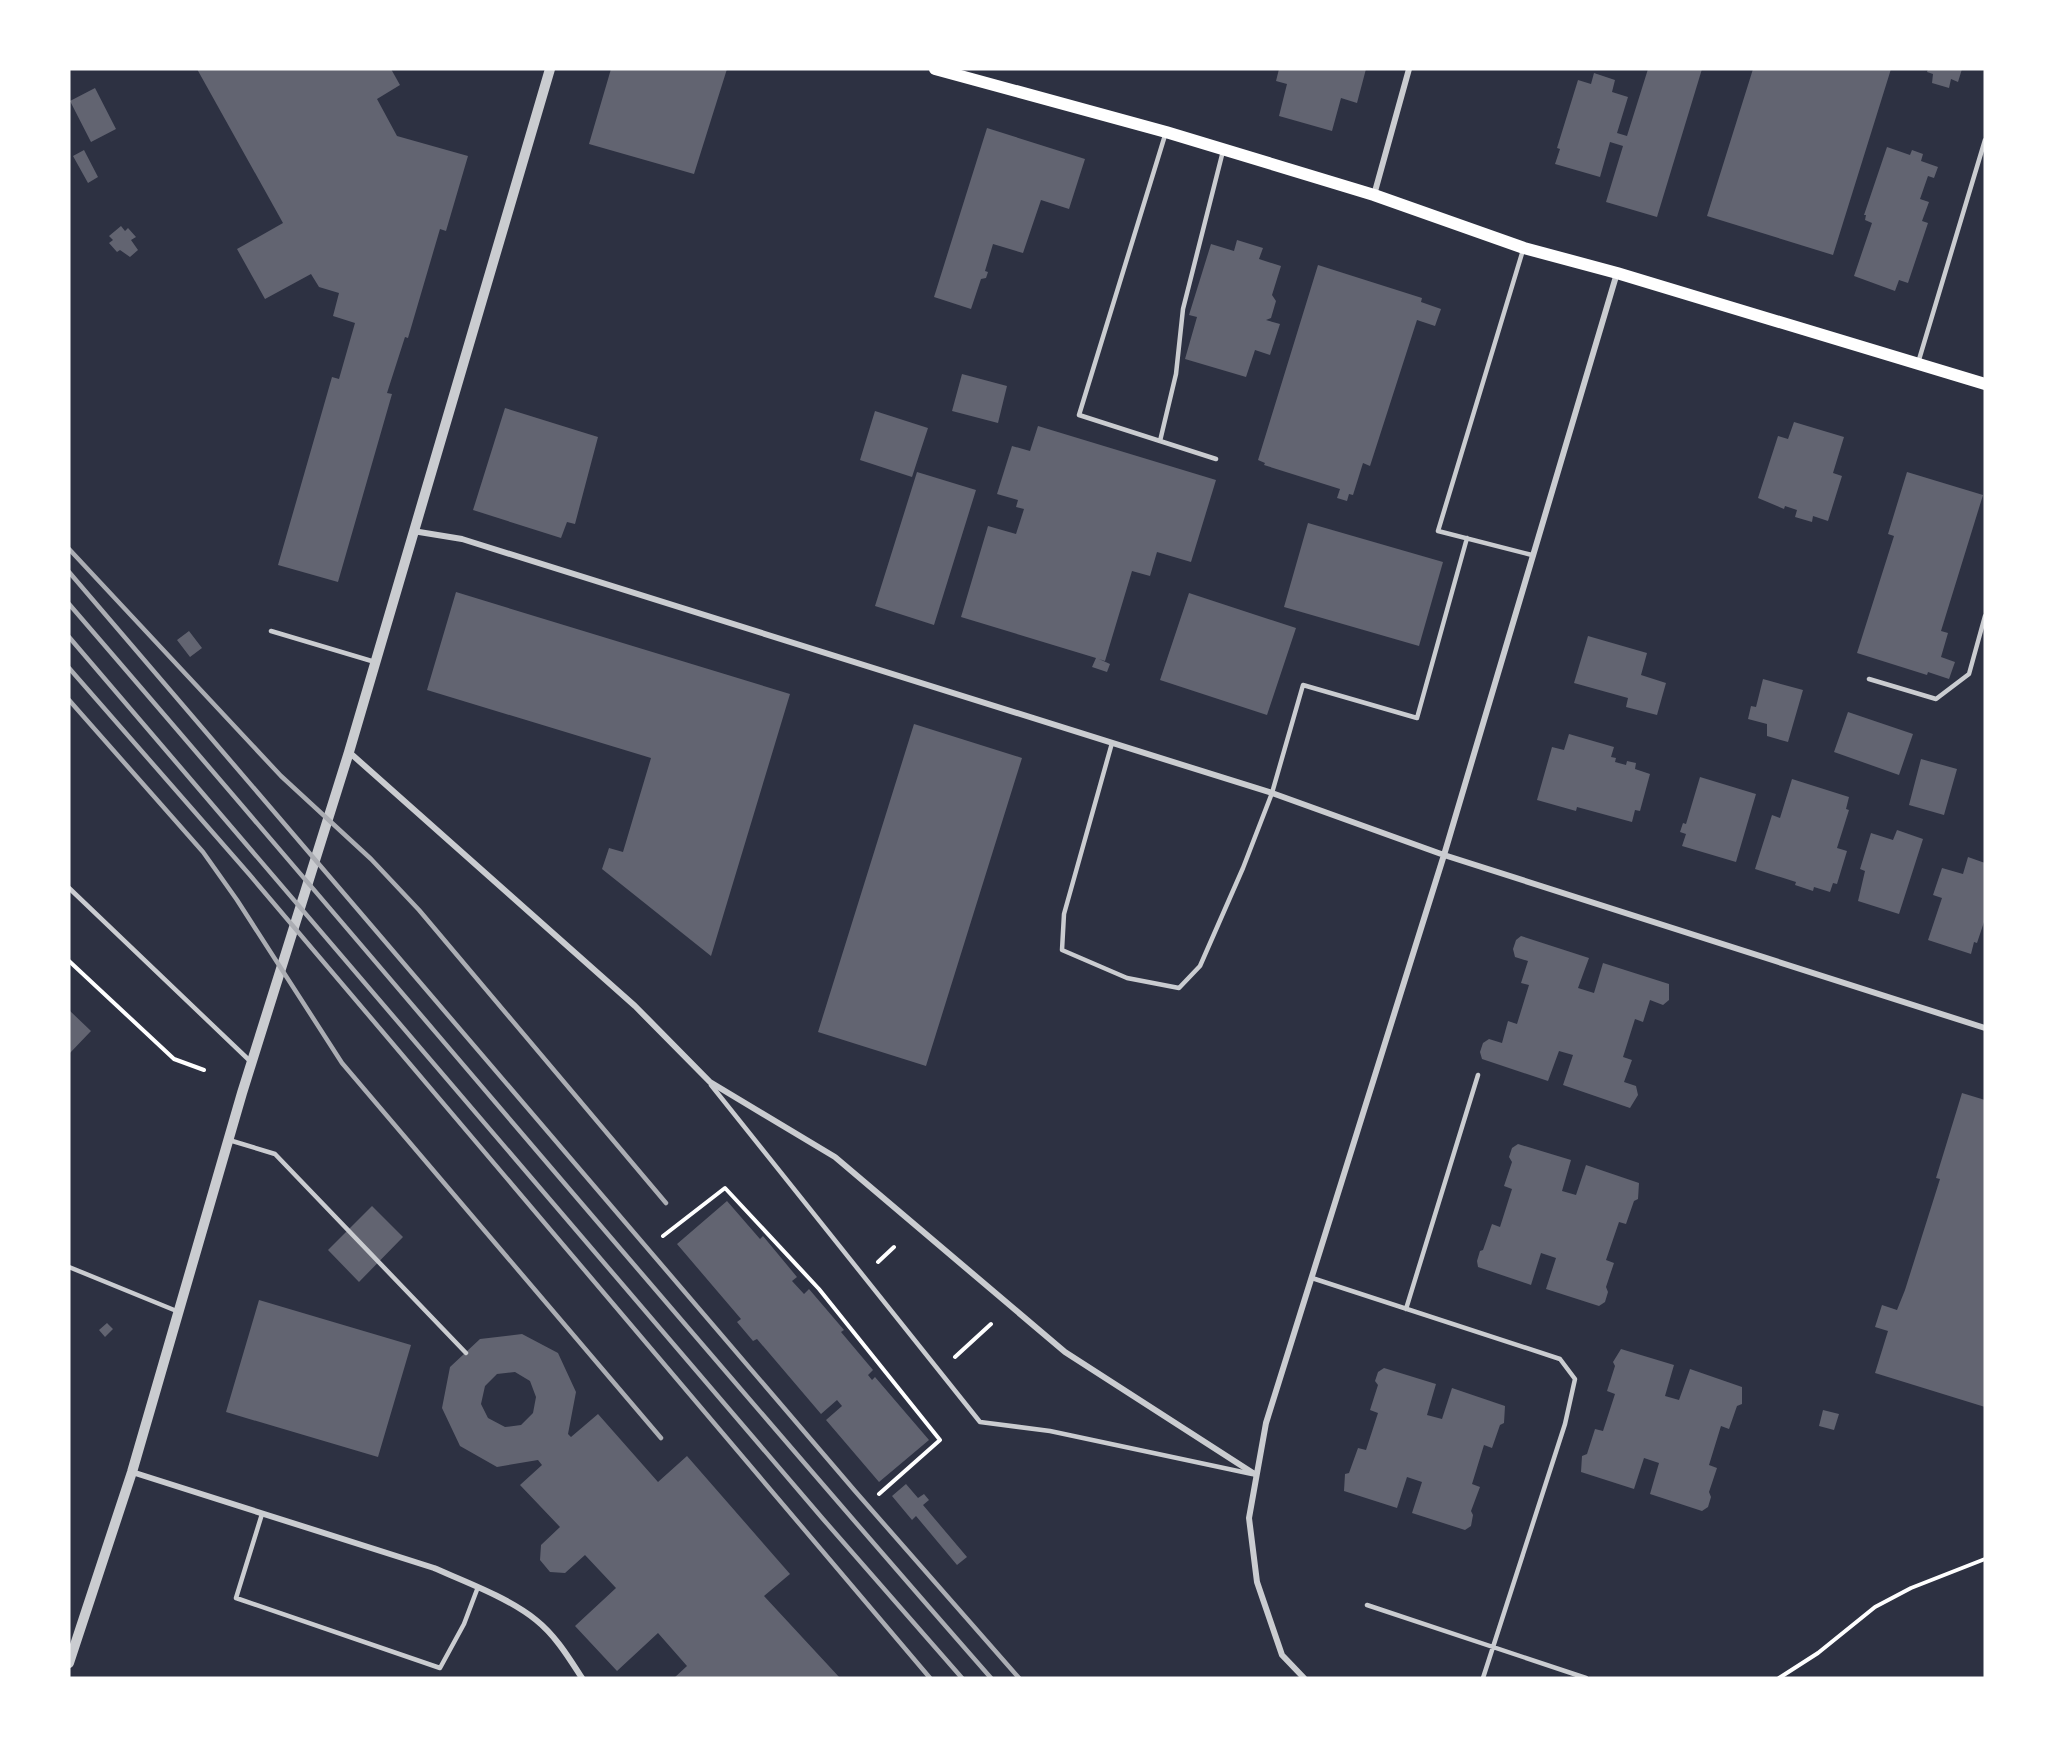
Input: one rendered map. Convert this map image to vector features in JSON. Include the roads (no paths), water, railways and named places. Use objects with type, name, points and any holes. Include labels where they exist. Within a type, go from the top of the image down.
[{"type":"main road","points":[[935,69],[1166,132],[1374,195],[1524,248],[1617,273],[1985,384]]},
{"type":"street","points":[[69,1663],[132,1472],[252,1063],[349,752],[549,69]]},
{"type":"street","points":[[1374,195],[1408,69]]},
{"type":"street","points":[[1304,1678],[1282,1655],[1257,1582],[1249,1518],[1266,1423],[1444,855],[1617,273]]},
{"type":"street","points":[[413,531],[474,542],[1272,793],[1444,855],[1985,1028]]},
{"type":"street","points":[[349,752],[635,1006],[710,1082],[834,1157],[1065,1352],[1256,1475]]},
{"type":"street","points":[[132,1472],[434,1568],[478,1587],[536,1620],[563,1648],[582,1678]]},
{"type":"lane","points":[[1166,132],[1079,415],[1216,459]]},
{"type":"lane","points":[[1918,363],[1985,140]]},
{"type":"lane","points":[[1160,441],[1176,374],[1183,309],[1223,150]]},
{"type":"lane","points":[[1524,248],[1438,531],[1532,555]]},
{"type":"lane","points":[[1112,743],[1064,914],[1062,950],[1126,978],[1179,988],[1200,966],[1243,868],[1272,793],[1303,685],[1417,718],[1467,538]]},
{"type":"lane","points":[[1869,679],[1936,699],[1969,674],[1985,616]]},
{"type":"lane","points":[[271,631],[375,662]]},
{"type":"lane","points":[[69,888],[252,1063]]},
{"type":"lane","points":[[1406,1309],[1478,1075]]},
{"type":"lane","points":[[710,1082],[980,1422],[1050,1431],[1256,1475]]},
{"type":"lane","points":[[229,1140],[275,1154],[466,1353]]},
{"type":"lane","points":[[69,1268],[179,1312]]},
{"type":"lane","points":[[1312,1278],[1560,1359],[1575,1379],[1565,1424],[1483,1678]]},
{"type":"lane","points":[[262,1514],[236,1598],[440,1668],[464,1624],[478,1587]]},
{"type":"lane","points":[[1367,1605],[1494,1645],[1586,1678]]},
{"type":"railway","points":[[69,549],[281,776],[371,859],[419,910],[666,1203]]},
{"type":"railway","points":[[69,572],[855,1491],[1019,1678]]},
{"type":"railway","points":[[69,604],[759,1411],[991,1678]]},
{"type":"railway","points":[[69,637],[823,1519],[962,1678]]},
{"type":"railway","points":[[69,668],[249,874],[930,1678]]},
{"type":"railway","points":[[69,700],[203,852],[237,900],[342,1063],[661,1438]]}]
